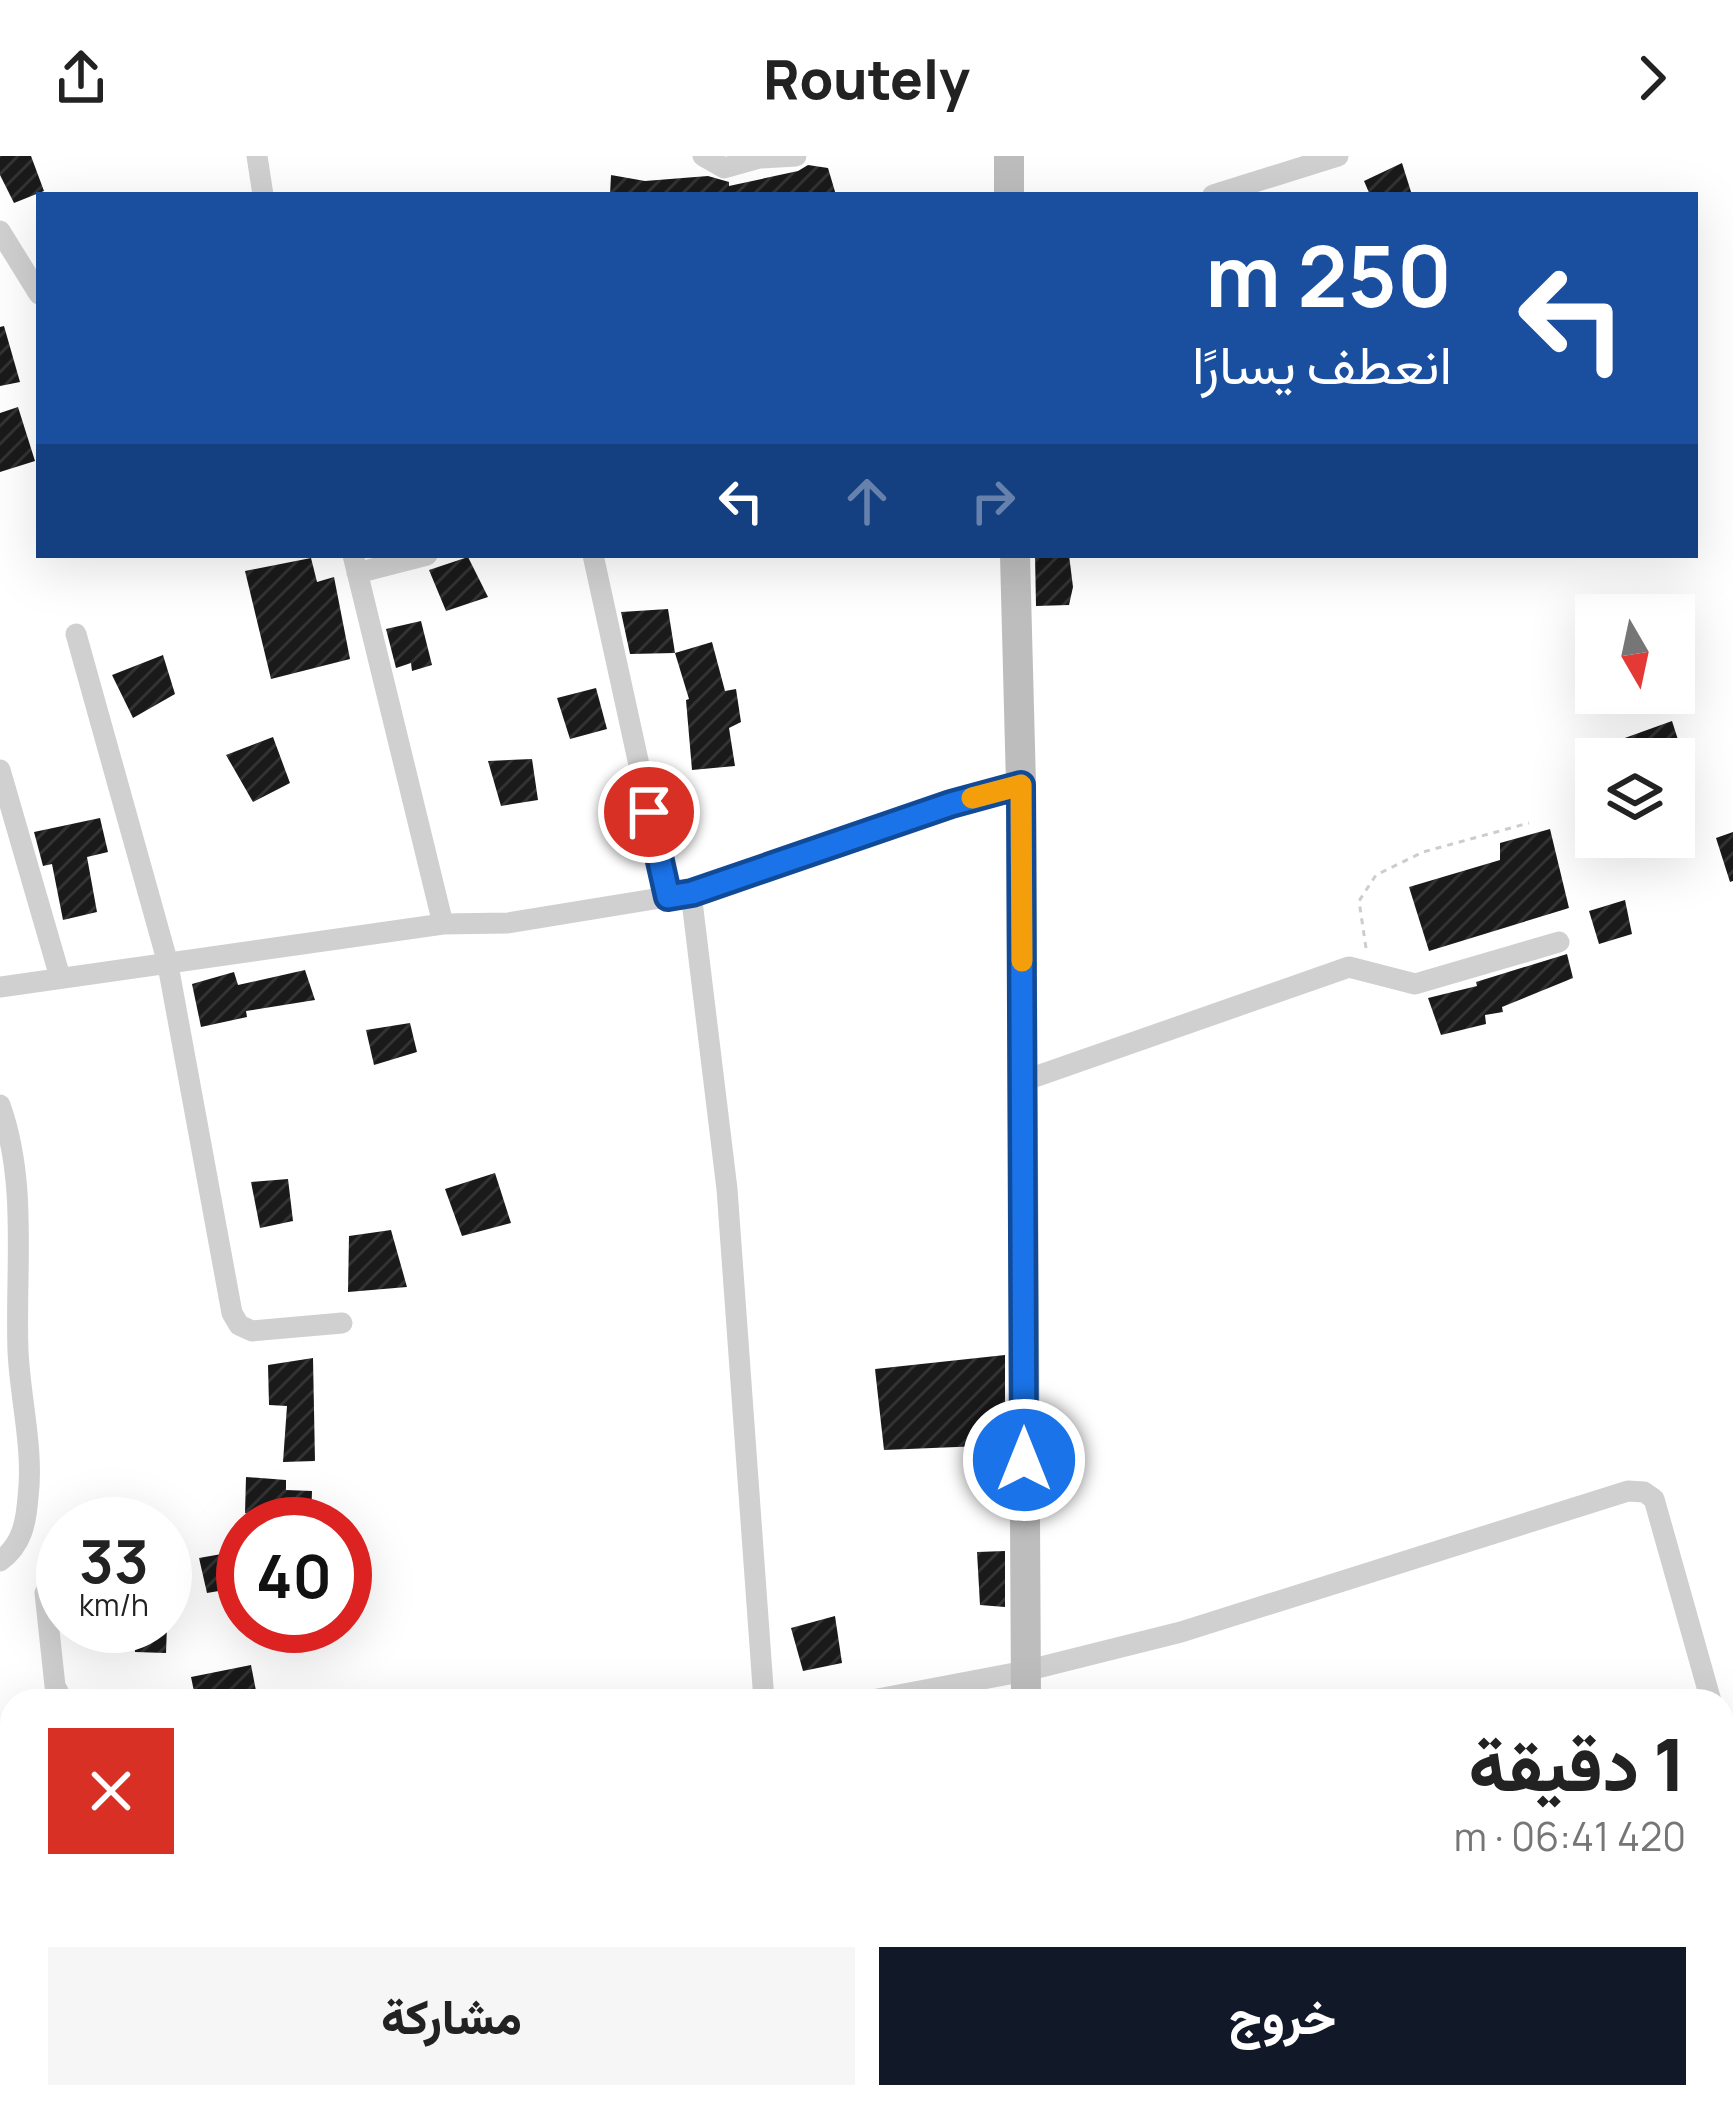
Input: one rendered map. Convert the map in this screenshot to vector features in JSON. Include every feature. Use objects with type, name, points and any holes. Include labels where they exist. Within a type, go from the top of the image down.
[{"type":"street","points":[[257,156],[263,192]]},
{"type":"street","points":[[703,156],[724,168],[760,158],[796,156]]},
{"type":"street","points":[[1009,156],[1009,192]]},
{"type":"street","points":[[1224,192],[1338,156]]},
{"type":"street","points":[[0,231],[36,289]]},
{"type":"street","points":[[403,558],[355,564],[443,924]]},
{"type":"street","points":[[594,558],[668,897]]},
{"type":"street","points":[[1015,558],[1021,785],[1025,1686]]},
{"type":"street","points":[[76,634],[167,960],[232,1313],[239,1325],[252,1331],[342,1323]]},
{"type":"street","points":[[0,770],[60,977]]},
{"type":"street","points":[[0,987],[443,924],[508,923],[692,893],[951,804],[1021,785]]},
{"type":"street","points":[[692,893],[727,1189],[763,1689]]},
{"type":"street","points":[[1023,1082],[1349,967],[1415,984],[1558,942]]},
{"type":"street","points":[[0,1105],[15,1175],[18,1351],[29,1491],[21,1538],[0,1562]]},
{"type":"street","points":[[993,1689],[1025,1686],[1628,1491],[1644,1492],[1654,1499],[1708,1689]]},
{"type":"street","points":[[51,1653],[57,1689]]},
{"type":"path","points":[[1349,967],[1366,950],[1359,901],[1376,875],[1423,851],[1529,823]]},
{"type":"building","points":[[0,156],[31,156],[44,191],[14,203],[0,175]]},
{"type":"building","points":[[1402,163],[1411,192],[1369,192],[1364,181]]},
{"type":"building","points":[[808,165],[828,168],[835,192],[610,192],[611,175],[645,181],[708,176],[729,182],[729,186]]},
{"type":"building","points":[[4,326],[20,382],[0,386],[0,327]]},
{"type":"building","points":[[18,407],[35,461],[0,472],[0,413]]},
{"type":"building","points":[[311,558],[317,582],[334,577],[350,659],[271,679],[245,571]]},
{"type":"building","points":[[468,558],[488,597],[446,611],[429,570]]},
{"type":"building","points":[[1035,558],[1069,558],[1073,587],[1069,605],[1036,606]]},
{"type":"building","points":[[668,609],[675,653],[630,654],[621,612]]},
{"type":"building","points":[[421,621],[432,665],[412,671],[411,663],[396,668],[386,629]]},
{"type":"building","points":[[712,642],[725,691],[736,689],[741,722],[729,728],[735,766],[692,770],[689,699],[675,653]]},
{"type":"building","points":[[163,655],[175,694],[133,718],[112,675]]},
{"type":"building","points":[[596,688],[607,729],[570,739],[557,698]]},
{"type":"building","points":[[1672,721],[1677,738],[1625,738]]},
{"type":"building","points":[[273,737],[290,783],[253,802],[226,755]]},
{"type":"building","points":[[532,759],[538,800],[501,806],[488,761]]},
{"type":"building","points":[[100,818],[108,852],[87,857],[97,912],[63,920],[52,864],[43,866],[34,832]]},
{"type":"building","points":[[1550,829],[1569,908],[1429,951],[1409,887],[1500,860],[1500,843]]},
{"type":"building","points":[[1733,832],[1733,881],[1730,882],[1716,838]]},
{"type":"building","points":[[1625,900],[1632,934],[1599,944],[1589,911]]},
{"type":"building","points":[[1567,954],[1573,978],[1502,1007],[1503,1012],[1485,1015],[1486,1024],[1441,1035],[1428,998]]},
{"type":"building","points":[[305,970],[315,1000],[246,1011],[247,1017],[201,1027],[192,984],[234,972],[238,985]]},
{"type":"building","points":[[410,1023],[417,1052],[374,1065],[366,1030]]},
{"type":"building","points":[[495,1173],[511,1223],[462,1236],[445,1189]]},
{"type":"building","points":[[288,1179],[293,1221],[260,1228],[251,1182]]},
{"type":"building","points":[[391,1230],[407,1287],[348,1292],[349,1236]]},
{"type":"building","points":[[1005,1355],[1005,1445],[884,1450],[875,1369]]},
{"type":"building","points":[[313,1358],[315,1461],[283,1462],[287,1406],[269,1405],[268,1365]]},
{"type":"building","points":[[246,1477],[286,1480],[286,1490],[312,1491],[312,1497],[245,1497]]},
{"type":"building","points":[[1005,1551],[1005,1607],[980,1605],[977,1552]]},
{"type":"building","points":[[216,1555],[216,1591],[207,1593],[199,1558]]},
{"type":"building","points":[[835,1616],[842,1663],[803,1671],[791,1628]]},
{"type":"building","points":[[251,1665],[256,1689],[194,1689],[191,1677]]},
{"type":"slow traffic","points":[[972,798],[1021,785],[1022,961]]},
{"type":"route","points":[[649,812],[668,897],[1021,785],[1024,1460]]}]
